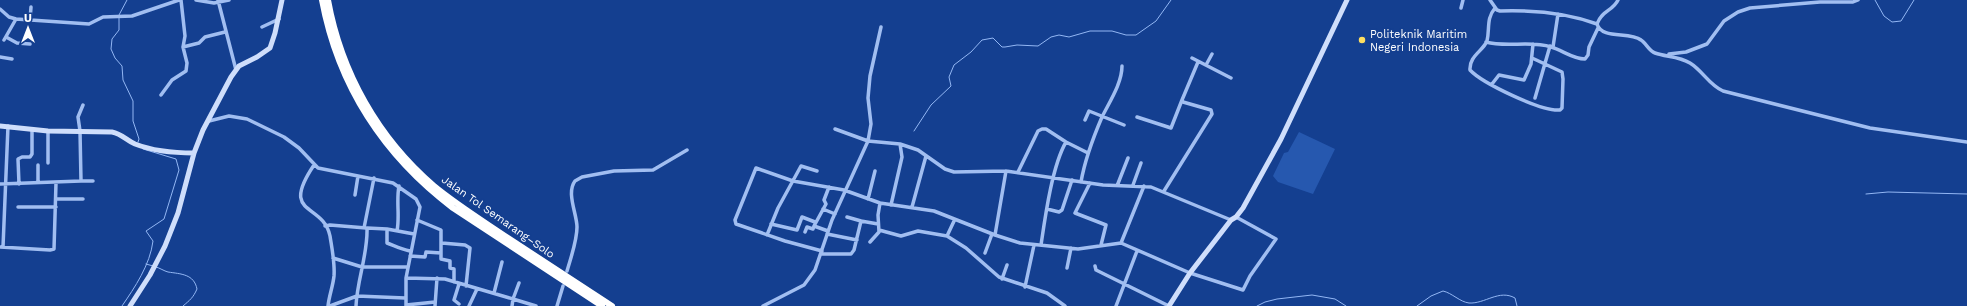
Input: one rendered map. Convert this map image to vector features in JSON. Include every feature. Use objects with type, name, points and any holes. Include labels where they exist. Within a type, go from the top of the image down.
[{"type":"highway","name":"Jalan Tol Semarang–Solo","points":[[322,0],[332,44],[349,85],[367,119],[403,164],[430,191],[453,208],[602,306]]},
{"type":"highway","name":"Jalan Tol Semarang–Solo","points":[[328,0],[338,42],[349,71],[364,100],[383,131],[410,163],[434,186],[454,202],[612,306]]},
{"type":"street","points":[[0,9],[9,17],[16,19],[89,24],[103,17],[123,18],[137,15],[180,0],[184,36],[183,47],[187,63],[186,71],[172,80],[161,95]]},
{"type":"street","points":[[196,0],[229,0]]},
{"type":"street","points":[[130,306],[150,275],[168,239],[183,196],[194,153],[203,130],[239,66],[257,57],[270,48],[282,0]]},
{"type":"street","points":[[1095,266],[1096,270],[1169,306],[1190,273],[1255,188],[1281,139],[1347,0]]},
{"type":"street","points":[[1461,8],[1463,0]]},
{"type":"street","points":[[1490,0],[1495,8],[1500,11],[1527,11],[1558,14],[1598,26],[1606,33],[1623,34],[1641,39],[1655,53],[1668,54],[1686,52],[1707,44],[1724,21],[1738,12],[1750,8],[1820,2],[1853,2],[1858,0]]},
{"type":"street","points":[[1486,42],[1497,44],[1533,44],[1551,47],[1578,58],[1585,59],[1588,55],[1589,47],[1604,12],[1612,8],[1618,0]]},
{"type":"street","points":[[218,1],[236,70]]},
{"type":"street","points":[[30,20],[31,7]]},
{"type":"street","points":[[1495,8],[1488,21],[1486,42],[1473,58],[1470,70],[1515,97],[1550,109],[1560,110],[1562,108],[1562,72],[1532,58]]},
{"type":"street","points":[[1535,98],[1551,47],[1558,14]]},
{"type":"street","points":[[16,19],[5,38],[17,44],[30,44]]},
{"type":"street","points":[[262,27],[278,19]]},
{"type":"street","points":[[763,306],[804,285],[812,277],[834,214],[868,141],[871,124],[868,98],[870,76],[881,27]]},
{"type":"street","points":[[183,47],[199,44],[205,37],[225,32]]},
{"type":"street","points":[[1492,84],[1499,75],[1524,80],[1532,58],[1533,44]]},
{"type":"street","points":[[1206,65],[1212,54]]},
{"type":"street","points":[[1668,54],[1692,64],[1712,84],[1723,91],[1870,128],[1967,142]]},
{"type":"street","points":[[0,57],[12,59]]},
{"type":"street","points":[[1192,58],[1231,78]]},
{"type":"street","points":[[1137,117],[1171,128],[1198,62]]},
{"type":"street","points":[[1081,182],[1088,153],[1113,95],[1122,71],[1122,66]]},
{"type":"street","points":[[1164,191],[1212,114],[1211,110],[1183,102],[1182,100]]},
{"type":"street","points":[[81,181],[80,131],[78,115],[83,105]]},
{"type":"street","points":[[1085,120],[1090,109],[1124,125]]},
{"type":"street","points":[[208,121],[229,116],[247,119],[284,137],[299,148],[314,165],[321,169],[387,180],[399,186],[420,204],[406,278],[406,305],[435,304],[437,278]]},
{"type":"street","points":[[0,126],[48,131],[116,133],[132,142],[149,148],[194,153]]},
{"type":"street","points":[[8,126],[6,184],[1,247],[53,250],[56,183]]},
{"type":"street","points":[[1018,172],[1038,131],[1042,128],[1088,153]]},
{"type":"street","points":[[19,184],[18,159],[31,156],[32,129]]},
{"type":"street","points":[[835,129],[868,141],[900,144],[914,149],[954,172],[1006,171],[1117,186],[1144,186],[1164,191],[1233,218],[1276,239],[1250,276],[1243,290],[1190,273],[1121,243],[1101,245],[1084,249],[1041,246],[1014,241],[993,235],[934,211],[891,205],[868,199],[844,190],[793,181],[759,168],[756,169],[735,222],[737,225],[822,252],[851,254],[854,250],[861,221]]},
{"type":"street","points":[[48,131],[48,163]]},
{"type":"street","points":[[1041,246],[1054,177],[1062,149],[1066,142]]},
{"type":"street","points":[[891,205],[901,163],[902,149],[900,144]]},
{"type":"street","points":[[567,270],[577,228],[572,188],[575,181],[582,177],[614,171],[653,170],[687,150]]},
{"type":"street","points":[[912,208],[926,156]]},
{"type":"street","points":[[1117,186],[1128,158]]},
{"type":"street","points":[[1133,185],[1141,163]]},
{"type":"street","points":[[38,165],[38,183]]},
{"type":"street","points":[[314,165],[301,188],[301,203],[325,226],[330,236],[334,277],[329,293],[329,306],[356,296],[405,298]]},
{"type":"street","points":[[767,235],[778,208],[801,166],[817,171]]},
{"type":"street","points":[[868,199],[875,171]]},
{"type":"street","points":[[985,253],[993,235],[1006,171]]},
{"type":"street","points":[[355,195],[358,176]]},
{"type":"street","points":[[356,306],[356,296],[366,248],[365,228],[374,178]]},
{"type":"street","points":[[1047,210],[1059,212],[1062,210],[1072,180]]},
{"type":"street","points":[[0,184],[93,181]]},
{"type":"street","points":[[1090,183],[1075,213],[1106,225],[1101,245]]},
{"type":"street","points":[[397,231],[399,222],[397,198],[399,186]]},
{"type":"street","points":[[1121,243],[1144,186]]},
{"type":"street","points":[[805,232],[807,227],[812,229],[823,210],[829,187]]},
{"type":"street","points":[[56,199],[83,199]]},
{"type":"street","points":[[870,242],[879,230],[878,224],[880,202]]},
{"type":"street","points":[[18,207],[56,207]]},
{"type":"street","points":[[823,210],[834,214]]},
{"type":"street","points":[[771,224],[797,230],[802,217],[827,233],[857,240]]},
{"type":"street","points":[[847,217],[878,224]]},
{"type":"street","points":[[947,236],[955,219]]},
{"type":"street","points":[[417,220],[440,229],[442,243],[440,260],[450,261],[450,268],[454,269],[454,282]]},
{"type":"street","points":[[325,226],[330,225],[387,229],[414,234]]},
{"type":"street","points":[[387,229],[387,243],[394,245],[398,249],[410,251]]},
{"type":"street","points":[[879,230],[901,236],[918,231],[947,236],[966,248],[995,275],[1002,279],[1052,295],[1065,306]]},
{"type":"street","points":[[442,243],[465,245],[470,248],[466,286]]},
{"type":"street","points":[[1025,286],[1034,245]]},
{"type":"street","points":[[1067,268],[1071,248]]},
{"type":"street","points":[[1116,306],[1137,251]]},
{"type":"street","points":[[410,256],[424,257],[426,252],[441,253]]},
{"type":"street","points":[[333,258],[362,267],[408,267]]},
{"type":"street","points":[[494,293],[502,262]]},
{"type":"street","points":[[1002,279],[1007,265]]},
{"type":"street","points":[[406,278],[437,278],[536,306]]},
{"type":"street","points":[[512,306],[519,283]]},
{"type":"street","points":[[458,284],[453,297],[459,304]]},
{"type":"street","points":[[557,306],[563,286]]},
{"type":"street","points":[[469,306],[477,289]]},
{"type":"shaded area","points":[[1299,132],[1335,149],[1313,194],[1278,182],[1273,176],[1284,153],[1288,152]]},
{"type":"waterway","points":[[119,15],[127,0]]},
{"type":"waterway","points":[[914,131],[931,105],[951,86],[949,77],[954,65],[971,52],[982,40],[993,38],[1002,47],[1017,45],[1038,46],[1051,37],[1059,35],[1069,37],[1090,31],[1112,31],[1126,35],[1136,35],[1156,21],[1171,0]]},
{"type":"waterway","points":[[1875,0],[1884,16],[1892,22],[1901,21],[1914,0]]},
{"type":"waterway","points":[[119,18],[119,30],[112,39],[111,49],[115,58],[122,66],[123,80],[133,101],[133,121],[139,139],[138,142]]},
{"type":"waterway","points":[[122,306],[137,283],[149,259],[153,241],[146,231],[164,219],[179,170],[176,159],[143,149]]},
{"type":"waterway","points":[[1866,194],[1888,192],[1967,194]]},
{"type":"waterway","points":[[146,264],[153,266]]},
{"type":"waterway","points":[[156,267],[168,272],[178,273],[193,280],[197,289],[191,299],[183,306]]},
{"type":"waterway","points":[[1417,306],[1431,296],[1443,291],[1469,303],[1475,303],[1503,295],[1509,296],[1515,298],[1517,306]]},
{"type":"waterway","points":[[1257,306],[1277,299],[1312,295],[1335,299],[1346,306]]},
{"type":"place","name":"Politeknik Maritim Negeri Indonesia","points":[[1362,40]]}]
